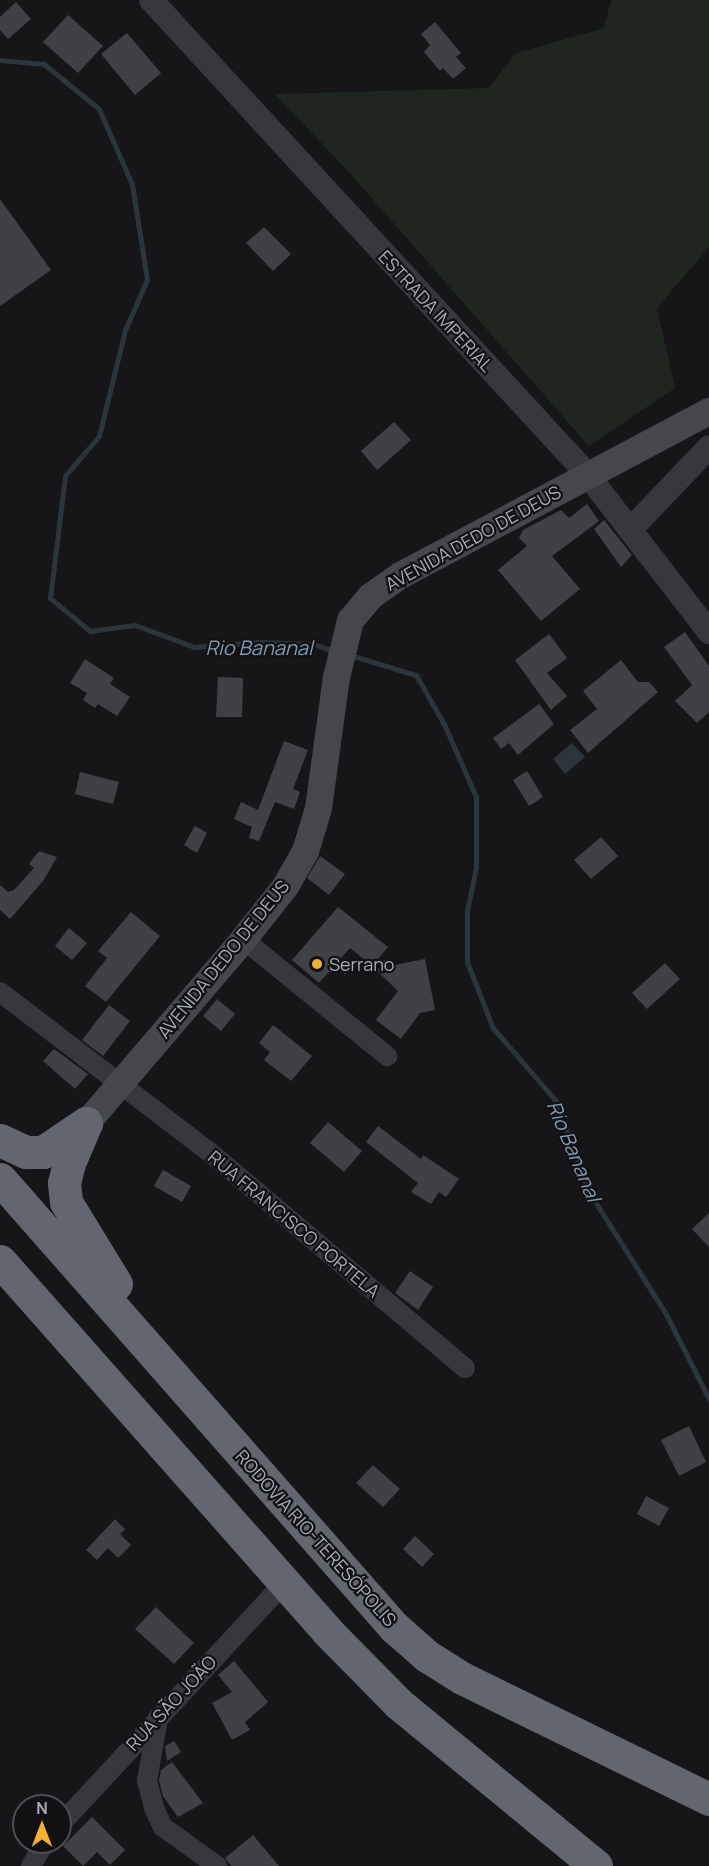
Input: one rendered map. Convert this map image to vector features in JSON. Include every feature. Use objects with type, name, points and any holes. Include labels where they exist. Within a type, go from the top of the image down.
[{"type":"highway","points":[[0,1140],[26,1152],[43,1152],[86,1124]]},
{"type":"highway","points":[[86,1124],[67,1173],[66,1202],[114,1279],[124,1320]]},
{"type":"highway","name":"RODOVIA RIO-TERESÓPOLIS","points":[[0,1179],[358,1588],[427,1656],[462,1678],[709,1799]]},
{"type":"highway","points":[[0,1261],[284,1583],[399,1704],[596,1866]]},
{"type":"main road","name":"AVENIDA DEDO DE DEUS","points":[[86,1124],[243,939],[285,886],[305,850],[318,808],[336,677],[350,620],[370,596],[400,575],[709,411]]},
{"type":"street","name":"ESTRADA IMPERIAL","points":[[151,0],[587,474],[709,632]]},
{"type":"street","points":[[631,529],[709,447]]},
{"type":"street","points":[[243,939],[387,1056]]},
{"type":"street","name":"RUA FRANCISCO PORTELA","points":[[0,992],[213,1155],[465,1368]]},
{"type":"street","name":"RUA SÃO JOÃO","points":[[72,1812],[284,1583]]},
{"type":"street","points":[[159,1716],[150,1752],[147,1781],[154,1808],[163,1827],[218,1866]]},
{"type":"shaded area","points":[[611,0],[709,0],[709,247],[657,308],[675,388],[589,446],[347,170],[275,94],[489,88],[516,53],[604,28]]},
{"type":"shaded area","points":[[572,743],[585,757],[565,774],[553,759]]},
{"type":"building","points":[[16,2],[31,19],[8,39],[0,30],[0,17]]},
{"type":"building","points":[[68,15],[103,46],[78,73],[43,42]]},
{"type":"building","points":[[435,22],[461,53],[456,57],[466,68],[453,79],[443,68],[440,71],[424,52],[430,45],[421,34]]},
{"type":"building","points":[[127,33],[161,73],[135,95],[101,54]]},
{"type":"building","points":[[0,199],[51,270],[0,306]]},
{"type":"building","points":[[264,227],[291,254],[273,271],[246,243]]},
{"type":"building","points":[[394,422],[411,440],[377,470],[361,451]]},
{"type":"building","points":[[587,504],[599,521],[552,556],[580,589],[541,621],[498,570],[527,546],[519,538],[523,530],[561,510],[569,518]]},
{"type":"building","points":[[604,520],[632,555],[621,567],[594,529]]},
{"type":"building","points":[[685,632],[709,666],[709,712],[697,723],[675,701],[692,685],[664,647]]},
{"type":"building","points":[[549,634],[567,658],[547,673],[567,696],[551,710],[515,660]]},
{"type":"building","points":[[85,659],[114,678],[110,684],[130,697],[117,716],[98,704],[95,708],[83,700],[87,693],[70,683]]},
{"type":"building","points":[[621,660],[638,682],[649,682],[658,692],[588,753],[570,730],[597,709],[583,691]]},
{"type":"building","points":[[218,677],[243,678],[242,717],[216,717]]},
{"type":"building","points":[[539,704],[554,724],[518,755],[509,743],[501,749],[493,738]]},
{"type":"building","points":[[284,741],[308,750],[293,789],[300,792],[294,809],[275,802],[259,841],[249,838],[252,827],[234,819],[241,802],[258,810]]},
{"type":"building","points":[[527,771],[543,797],[529,806],[513,780]]},
{"type":"building","points":[[80,772],[119,782],[113,804],[75,794]]},
{"type":"building","points":[[195,826],[207,833],[197,853],[184,845]]},
{"type":"building","points":[[601,837],[618,856],[591,879],[574,860]]},
{"type":"building","points":[[39,851],[57,857],[43,881],[10,919],[0,910],[0,885],[8,892],[14,890],[34,868],[29,864]]},
{"type":"building","points":[[320,856],[345,874],[329,895],[307,878]]},
{"type":"building","points":[[338,907],[388,947],[372,966],[350,948],[319,983],[292,960]]},
{"type":"building","points":[[131,912],[160,936],[106,1002],[85,986],[107,958],[98,951]]},
{"type":"building","points":[[69,928],[87,943],[72,960],[55,946]]},
{"type":"building","points":[[425,959],[435,1010],[420,1013],[401,1039],[376,1020],[398,991],[375,969]]},
{"type":"building","points":[[665,963],[680,979],[647,1009],[632,993]]},
{"type":"building","points":[[217,999],[235,1014],[221,1031],[203,1016]]},
{"type":"building","points":[[109,1005],[130,1021],[103,1056],[82,1040]]},
{"type":"building","points":[[273,1025],[312,1056],[291,1081],[264,1060],[270,1052],[259,1043]]},
{"type":"building","points":[[54,1049],[88,1074],[75,1089],[43,1061]]},
{"type":"building","points":[[328,1122],[362,1151],[344,1172],[310,1143]]},
{"type":"building","points":[[378,1126],[421,1159],[423,1155],[459,1179],[446,1197],[439,1192],[431,1204],[411,1192],[418,1183],[366,1142]]},
{"type":"building","points":[[163,1170],[191,1186],[182,1202],[154,1186]]},
{"type":"building","points":[[709,1213],[709,1247],[692,1229]]},
{"type":"building","points":[[410,1271],[433,1287],[418,1310],[395,1293]]},
{"type":"building","points":[[689,1426],[706,1462],[679,1476],[661,1440]]},
{"type":"building","points":[[373,1465],[400,1489],[383,1507],[356,1483]]},
{"type":"building","points":[[646,1496],[669,1508],[659,1526],[637,1514]]},
{"type":"building","points":[[115,1519],[125,1529],[120,1534],[131,1545],[118,1558],[108,1548],[97,1560],[86,1550]]},
{"type":"building","points":[[415,1536],[434,1554],[422,1567],[403,1549]]},
{"type":"building","points":[[156,1607],[194,1643],[174,1664],[135,1629]]},
{"type":"building","points":[[234,1661],[268,1702],[245,1722],[250,1730],[232,1740],[212,1703],[232,1692],[218,1675]]},
{"type":"building","points":[[174,1741],[181,1752],[167,1761],[165,1746]]},
{"type":"building","points":[[172,1762],[203,1803],[178,1817],[163,1796],[159,1780],[161,1770]]},
{"type":"building","points":[[92,1817],[125,1850],[110,1865],[97,1852],[83,1866],[71,1854],[72,1837]]},
{"type":"building","points":[[253,1835],[279,1866],[231,1866],[225,1858]]},
{"type":"waterway","name":"Rio Bananal","points":[[0,60],[44,64],[99,109],[132,184],[147,280],[125,330],[99,436],[65,476],[50,598],[90,631],[135,625],[194,647],[261,642],[313,644],[335,651]]},
{"type":"waterway","name":"Rio Bananal","points":[[350,655],[416,675],[445,726],[476,797],[476,867],[467,911],[467,962],[493,1028],[556,1101],[587,1189],[666,1314],[709,1399]]},
{"type":"place","name":"Serrano","points":[[317,964]]}]
